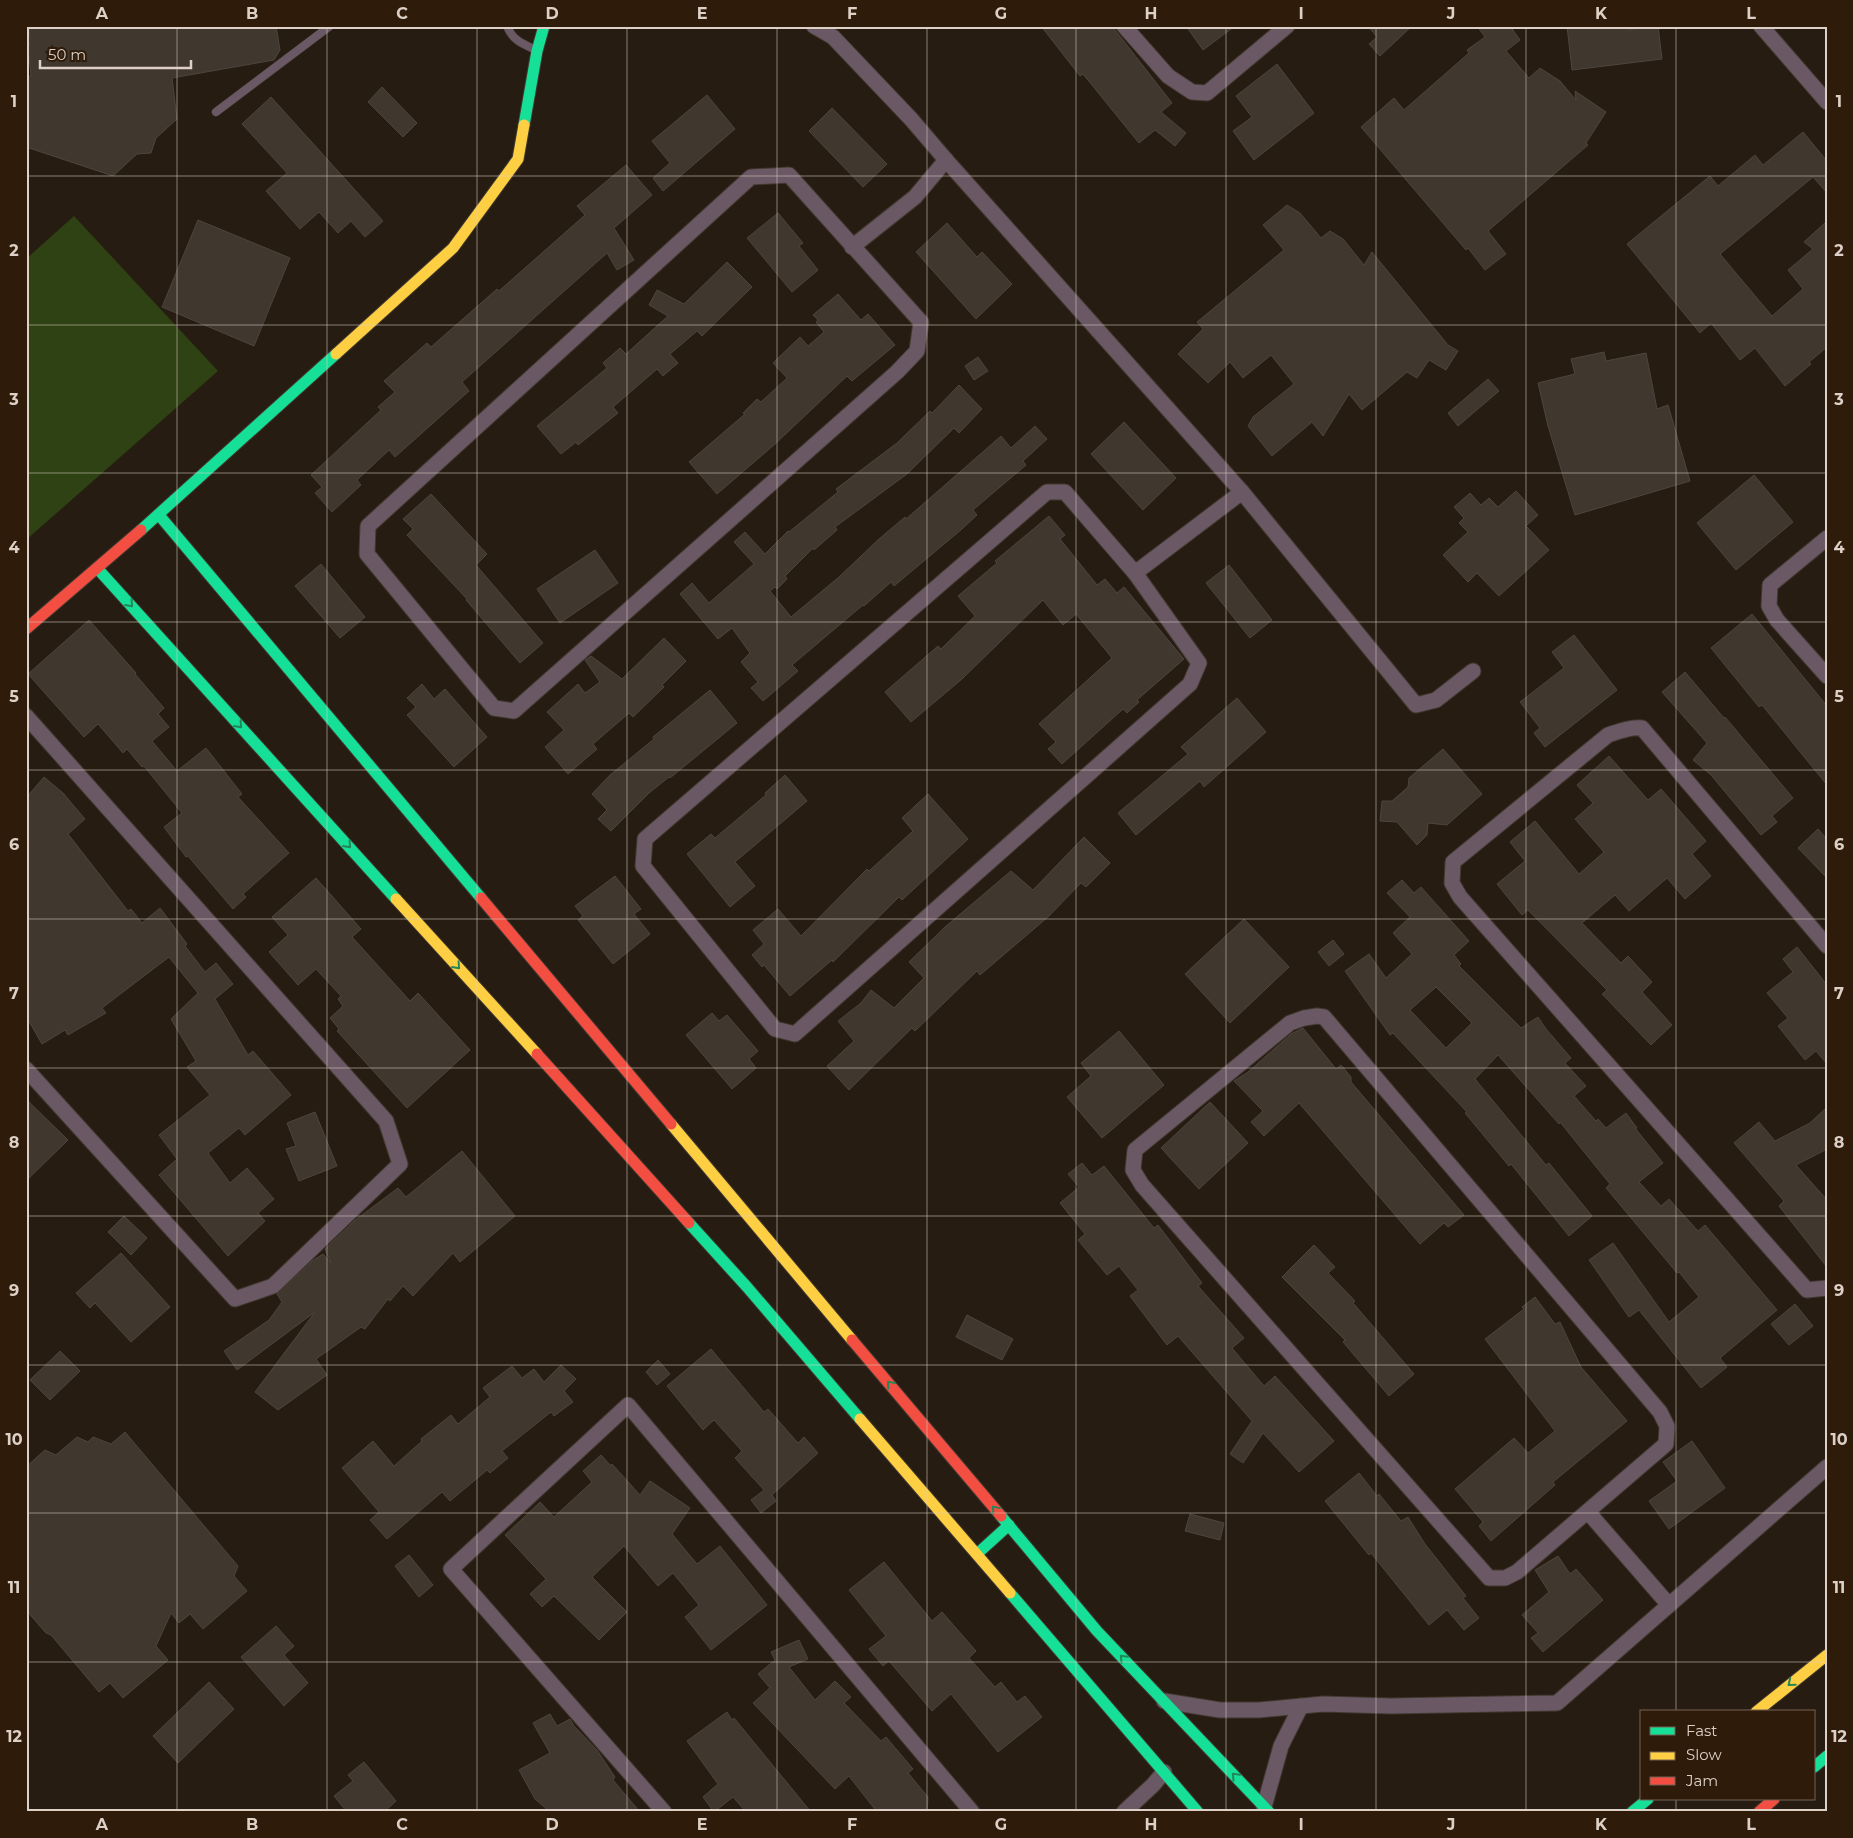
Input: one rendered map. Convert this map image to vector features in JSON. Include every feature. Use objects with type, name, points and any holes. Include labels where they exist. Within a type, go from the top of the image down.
[{"type":"street","points":[[26,629],[159,515],[453,248],[518,159],[537,51],[544,26]]},
{"type":"street","points":[[814,26],[834,37],[911,119],[1242,492],[1416,705],[1436,700],[1473,672]]},
{"type":"street","points":[[1124,26],[1168,76],[1192,92],[1207,93],[1287,26]]},
{"type":"street","points":[[1763,27],[1827,102]]},
{"type":"street","points":[[852,247],[915,197],[946,160]]},
{"type":"street","points":[[789,174],[852,247],[920,322],[917,351],[898,372],[514,711],[494,708],[367,554],[368,526],[751,177],[789,174]]},
{"type":"street","points":[[1047,492],[1065,492],[1135,573],[1199,663],[1190,684],[795,1034],[775,1030],[643,866],[645,839],[1047,492]]},
{"type":"street","points":[[1135,573],[1242,492]]},
{"type":"street","points":[[159,515],[1097,1631],[1266,1809]]},
{"type":"street","points":[[1827,538],[1770,585],[1769,606],[1777,620],[1827,676]]},
{"type":"street","points":[[97,568],[747,1287],[1198,1812]]},
{"type":"street","points":[[26,716],[386,1121],[400,1164],[273,1286],[235,1299],[26,1069]]},
{"type":"street","points":[[1827,946],[1642,728],[1622,730],[1608,734],[1453,862],[1452,883],[1467,905],[1807,1290],[1823,1290],[1827,1288]]},
{"type":"street","points":[[1324,1016],[1660,1412],[1666,1426],[1666,1444],[1588,1512],[1517,1572],[1505,1578],[1489,1578],[1142,1185],[1133,1170],[1135,1150],[1290,1023],[1304,1018],[1324,1016]]},
{"type":"street","points":[[664,1812],[452,1569],[628,1405],[972,1812]]},
{"type":"street","points":[[1164,1701],[1220,1710],[1259,1710],[1323,1704],[1392,1706],[1557,1703],[1827,1467]]},
{"type":"street","points":[[1588,1512],[1669,1605]]},
{"type":"street","points":[[977,1554],[1008,1525]]},
{"type":"street","points":[[1758,1710],[1827,1655]]},
{"type":"street","points":[[1266,1809],[1281,1746],[1301,1706]]},
{"type":"street","points":[[1816,1764],[1827,1756]]},
{"type":"street","points":[[1124,1812],[1164,1772]]},
{"type":"street","points":[[1632,1812],[1647,1800]]},
{"type":"street","points":[[1759,1812],[1773,1800]]},
{"type":"lane","points":[[216,112],[330,26]]},
{"type":"lane","points":[[507,26],[510,33],[519,42],[537,51]]},
{"type":"green space","points":[[74,216],[218,371],[26,540],[26,259]]},
{"type":"building","points":[[29,26],[276,26],[280,50],[274,60],[172,78],[177,119],[156,138],[151,153],[137,154],[113,176],[26,147],[26,79],[31,75],[28,48],[30,41]]},
{"type":"building","points":[[1041,26],[1112,26],[1172,103],[1161,112],[1186,133],[1175,146],[1155,130],[1139,143],[1083,74],[1080,76]]},
{"type":"building","points":[[1186,26],[1235,26],[1203,50]]},
{"type":"building","points":[[1368,26],[1412,26],[1380,56],[1369,44],[1377,37]]},
{"type":"building","points":[[1477,26],[1510,26],[1520,40],[1506,51],[1529,78],[1540,68],[1560,81],[1576,100],[1575,91],[1606,112],[1586,143],[1588,145],[1488,231],[1506,254],[1485,270],[1468,248],[1466,250],[1361,127],[1394,98],[1404,110],[1469,53],[1467,50],[1485,37]]},
{"type":"building","points":[[1567,26],[1627,26],[1627,30],[1658,26],[1662,59],[1572,70]]},
{"type":"building","points":[[1277,64],[1314,113],[1254,160],[1233,131],[1252,117],[1236,96]]},
{"type":"building","points":[[382,87],[417,123],[403,137],[368,102]]},
{"type":"building","points":[[707,95],[735,129],[663,191],[653,178],[670,163],[652,141]]},
{"type":"building","points":[[271,97],[383,221],[365,237],[351,221],[338,233],[319,212],[300,229],[266,191],[287,173],[242,124]]},
{"type":"building","points":[[832,108],[887,164],[863,187],[809,131]]},
{"type":"building","points":[[1803,132],[1827,161],[1827,193],[1813,177],[1720,254],[1772,316],[1803,289],[1788,270],[1813,249],[1804,242],[1827,221],[1827,347],[1809,362],[1811,364],[1785,386],[1755,348],[1740,360],[1711,323],[1700,333],[1627,244],[1710,176],[1718,186],[1755,155],[1763,165]]},
{"type":"building","points":[[626,165],[652,195],[614,228],[634,260],[617,270],[607,253],[462,382],[469,391],[395,457],[389,450],[357,480],[361,485],[332,512],[315,493],[322,487],[311,475],[381,410],[378,407],[395,392],[384,381],[427,343],[431,347],[497,289],[499,291],[585,215],[577,206]]},
{"type":"building","points":[[1287,205],[1300,213],[1321,238],[1330,231],[1343,239],[1364,265],[1372,252],[1448,345],[1458,351],[1446,370],[1429,360],[1417,378],[1407,372],[1362,410],[1349,394],[1323,436],[1312,422],[1272,456],[1248,426],[1253,417],[1294,384],[1271,355],[1243,378],[1230,362],[1208,383],[1178,354],[1203,329],[1197,322],[1284,250],[1263,225]]},
{"type":"building","points":[[778,213],[803,243],[799,246],[818,270],[792,292],[747,238]]},
{"type":"building","points":[[198,220],[290,258],[254,346],[162,307]]},
{"type":"building","points":[[947,223],[977,257],[982,252],[1012,284],[976,319],[916,252]]},
{"type":"building","points":[[727,262],[752,287],[702,336],[697,331],[670,354],[678,363],[663,376],[657,369],[613,407],[618,413],[578,445],[576,442],[561,454],[537,426],[607,368],[603,363],[620,348],[626,354],[668,316],[649,305],[657,290],[684,304]]},
{"type":"building","points":[[838,294],[861,320],[868,314],[895,345],[852,381],[847,376],[774,445],[717,494],[689,462],[745,414],[743,413],[757,399],[761,402],[787,378],[773,363],[800,337],[808,346],[824,332],[813,315]]},
{"type":"building","points":[[1604,352],[1606,361],[1646,353],[1657,409],[1668,405],[1690,481],[1575,515],[1548,426],[1538,383],[1575,374],[1571,359]]},
{"type":"building","points":[[978,357],[988,371],[974,380],[965,366]]},
{"type":"building","points":[[1488,379],[1499,391],[1458,426],[1448,413]]},
{"type":"building","points":[[959,385],[982,409],[959,433],[954,428],[907,474],[835,527],[837,530],[814,550],[813,548],[785,576],[787,579],[777,589],[775,587],[770,591],[791,617],[839,577],[879,539],[905,517],[906,519],[1001,436],[1011,448],[1035,426],[1047,439],[1023,461],[1026,465],[973,510],[977,515],[962,529],[894,586],[891,582],[792,665],[798,671],[763,701],[751,688],[758,682],[741,662],[750,653],[732,628],[718,639],[680,594],[692,583],[709,603],[754,564],[734,542],[745,532],[765,554],[788,531],[838,492],[836,489],[897,443],[930,411],[932,413]]},
{"type":"building","points":[[1124,422],[1176,478],[1143,510],[1091,454]]},
{"type":"building","points":[[1754,475],[1793,522],[1736,570],[1697,523]]},
{"type":"building","points":[[1516,491],[1538,515],[1526,526],[1549,550],[1499,596],[1477,573],[1468,582],[1443,555],[1468,532],[1459,523],[1464,518],[1454,507],[1470,493],[1481,505],[1489,498],[1498,507]]},
{"type":"building","points":[[431,494],[487,554],[476,565],[543,643],[520,663],[467,599],[407,535],[413,529],[403,519]]},
{"type":"building","points":[[1049,516],[1065,535],[1060,539],[1097,585],[1105,579],[1117,593],[1124,587],[1184,659],[1137,700],[1139,702],[1127,713],[1123,709],[1062,764],[1048,749],[1056,742],[1039,724],[1112,658],[1076,614],[1063,625],[1043,600],[962,679],[911,722],[885,692],[938,646],[941,649],[975,616],[958,596],[997,563],[995,561]]},
{"type":"building","points":[[595,550],[618,583],[560,623],[537,589]]},
{"type":"building","points":[[321,564],[365,617],[340,638],[295,586]]},
{"type":"building","points":[[1229,565],[1272,620],[1250,638],[1206,583]]},
{"type":"building","points":[[1752,614],[1827,706],[1827,785],[1762,705],[1759,707],[1711,648]]},
{"type":"building","points":[[89,620],[164,708],[158,714],[169,727],[152,741],[177,771],[206,748],[242,794],[238,797],[289,853],[243,894],[246,897],[233,909],[188,856],[186,857],[164,827],[182,813],[144,766],[142,767],[127,749],[123,753],[98,724],[84,737],[28,674]]},
{"type":"building","points":[[1574,635],[1617,690],[1545,747],[1534,733],[1540,728],[1520,702],[1564,668],[1552,652]]},
{"type":"building","points":[[664,638],[686,661],[662,685],[664,687],[633,717],[629,713],[593,744],[597,749],[568,774],[545,747],[564,730],[547,712],[578,684],[585,693],[600,682],[585,660],[591,656],[622,679]]},
{"type":"building","points":[[1685,672],[1793,798],[1772,816],[1777,822],[1761,835],[1711,775],[1693,760],[1707,743],[1662,692]]},
{"type":"building","points":[[422,684],[434,699],[445,689],[487,737],[454,767],[407,715],[416,707],[407,698]]},
{"type":"building","points":[[710,690],[737,723],[649,793],[611,831],[598,819],[607,810],[592,794],[610,775],[654,739],[653,737]]},
{"type":"building","points":[[1237,698],[1266,732],[1204,787],[1200,781],[1136,835],[1118,813],[1188,754],[1181,747]]},
{"type":"building","points":[[1443,749],[1482,794],[1447,825],[1428,823],[1427,835],[1417,845],[1397,822],[1380,821],[1382,801],[1392,801],[1408,787],[1409,778]]},
{"type":"building","points":[[1609,756],[1648,800],[1661,789],[1706,841],[1692,854],[1711,876],[1685,899],[1667,878],[1629,911],[1615,895],[1582,923],[1621,963],[1628,956],[1652,982],[1642,992],[1672,1025],[1651,1045],[1602,994],[1607,990],[1528,910],[1522,915],[1497,884],[1525,861],[1510,842],[1535,821],[1579,874],[1604,852],[1575,819],[1593,803],[1577,785]]},
{"type":"building","points":[[785,775],[807,801],[735,862],[755,886],[730,907],[687,854],[711,834],[715,838],[766,795],[765,793]]},
{"type":"building","points":[[44,777],[63,793],[85,819],[68,834],[128,911],[131,909],[142,923],[160,908],[205,972],[216,963],[233,984],[215,999],[248,1055],[253,1051],[291,1095],[245,1135],[239,1128],[208,1153],[230,1183],[247,1168],[274,1199],[258,1213],[265,1221],[228,1256],[159,1175],[177,1159],[159,1135],[210,1095],[187,1067],[196,1061],[171,1019],[198,993],[169,957],[102,1008],[106,1013],[68,1035],[65,1030],[42,1044],[26,1016],[26,798]]},
{"type":"building","points":[[928,794],[968,839],[902,900],[899,897],[833,962],[832,960],[790,996],[764,965],[762,967],[752,955],[764,944],[753,930],[778,909],[801,936],[867,869],[869,871],[913,831],[902,818]]},
{"type":"building","points":[[1818,829],[1827,839],[1827,878],[1798,848]]},
{"type":"building","points":[[1084,837],[1110,863],[1086,887],[1081,883],[1048,917],[980,975],[977,971],[915,1031],[912,1028],[849,1090],[827,1066],[854,1041],[838,1021],[861,1003],[871,990],[894,1008],[924,978],[909,962],[945,927],[1011,871],[1033,890]]},
{"type":"building","points":[[615,876],[641,909],[634,914],[650,934],[613,964],[578,920],[583,916],[575,906]]},
{"type":"building","points":[[316,878],[361,929],[352,937],[410,1001],[418,993],[470,1050],[407,1108],[337,1031],[339,1029],[330,1018],[343,1006],[338,999],[341,996],[316,969],[298,985],[269,952],[288,935],[272,917]]},
{"type":"building","points":[[1402,880],[1414,893],[1421,887],[1469,941],[1454,955],[1461,964],[1459,966],[1521,1028],[1538,1017],[1571,1058],[1565,1063],[1586,1086],[1574,1096],[1596,1121],[1598,1119],[1606,1128],[1626,1113],[1637,1128],[1635,1128],[1663,1163],[1639,1182],[1661,1206],[1669,1199],[1698,1231],[1705,1225],[1777,1310],[1720,1358],[1727,1367],[1701,1388],[1639,1310],[1629,1317],[1589,1260],[1613,1243],[1669,1322],[1699,1297],[1606,1188],[1610,1184],[1560,1122],[1559,1124],[1498,1055],[1475,1079],[1546,1165],[1549,1163],[1592,1216],[1569,1236],[1511,1164],[1509,1166],[1465,1113],[1467,1112],[1393,1033],[1390,1035],[1345,971],[1369,954],[1386,978],[1412,954],[1393,933],[1410,917],[1387,893]],"holes":[[[1436,987],[1472,1023],[1446,1048],[1410,1010]]]},
{"type":"building","points":[[1244,919],[1289,967],[1230,1023],[1185,974]]},
{"type":"building","points":[[1333,940],[1344,954],[1329,966],[1318,952]]},
{"type":"building","points":[[1797,947],[1827,985],[1827,1064],[1816,1051],[1805,1060],[1778,1026],[1788,1018],[1767,993],[1793,972],[1783,959]]},
{"type":"building","points":[[712,1013],[719,1021],[727,1015],[758,1051],[749,1059],[756,1068],[732,1089],[686,1035]]},
{"type":"building","points":[[1303,1028],[1336,1069],[1341,1065],[1351,1077],[1351,1082],[1464,1215],[1448,1227],[1444,1223],[1420,1244],[1299,1103],[1264,1136],[1251,1122],[1263,1111],[1234,1081],[1248,1072],[1291,1034]]},
{"type":"building","points":[[1119,1031],[1164,1085],[1102,1138],[1067,1097],[1091,1076],[1081,1063]]},
{"type":"building","points":[[26,1099],[68,1140],[26,1181]]},
{"type":"building","points":[[1210,1102],[1248,1143],[1199,1189],[1161,1148]]},
{"type":"building","points":[[1827,1107],[1827,1149],[1796,1165],[1827,1200],[1827,1267],[1779,1206],[1784,1201],[1734,1143],[1759,1122],[1775,1141],[1810,1123]]},
{"type":"building","points":[[315,1112],[337,1166],[299,1181],[286,1149],[296,1146],[287,1123]]},
{"type":"building","points":[[462,1151],[515,1216],[460,1262],[453,1253],[413,1296],[403,1286],[390,1301],[388,1299],[365,1329],[361,1327],[316,1359],[327,1375],[278,1410],[255,1392],[315,1312],[237,1370],[224,1351],[269,1320],[282,1302],[277,1294],[312,1261],[323,1254],[331,1263],[325,1249],[354,1221],[398,1188],[406,1197]]},
{"type":"building","points":[[1082,1163],[1092,1175],[1104,1166],[1154,1228],[1158,1225],[1202,1283],[1198,1286],[1244,1338],[1232,1348],[1264,1386],[1275,1376],[1334,1441],[1299,1472],[1263,1433],[1243,1463],[1230,1454],[1252,1421],[1178,1336],[1167,1345],[1130,1296],[1138,1290],[1119,1266],[1107,1275],[1078,1240],[1085,1234],[1060,1203],[1079,1187],[1068,1174]]},
{"type":"building","points":[[124,1216],[147,1238],[131,1255],[108,1232]]},
{"type":"building","points":[[1314,1245],[1335,1267],[1328,1273],[1355,1301],[1353,1303],[1414,1374],[1389,1396],[1343,1342],[1345,1340],[1282,1277]]},
{"type":"building","points":[[121,1253],[170,1307],[131,1342],[95,1303],[90,1308],[76,1293]]},
{"type":"building","points":[[1535,1297],[1555,1324],[1560,1322],[1581,1367],[1627,1421],[1553,1482],[1555,1485],[1491,1541],[1479,1526],[1483,1522],[1455,1489],[1514,1438],[1528,1453],[1555,1431],[1485,1339],[1524,1309],[1522,1307]]},
{"type":"building","points":[[1795,1304],[1813,1326],[1789,1345],[1771,1324]]},
{"type":"building","points":[[967,1315],[1013,1339],[1002,1360],[956,1337]]},
{"type":"building","points":[[711,1349],[764,1412],[768,1409],[798,1443],[804,1437],[818,1453],[772,1495],[776,1501],[761,1513],[751,1500],[764,1490],[735,1458],[742,1451],[714,1420],[703,1430],[667,1386]]},
{"type":"building","points":[[60,1351],[80,1371],[50,1400],[30,1380]]},
{"type":"building","points":[[658,1360],[670,1374],[657,1385],[646,1372]]},
{"type":"building","points":[[561,1365],[576,1379],[564,1391],[573,1402],[554,1416],[551,1412],[502,1451],[508,1458],[490,1473],[487,1470],[450,1501],[442,1492],[387,1539],[370,1520],[379,1512],[342,1468],[373,1441],[394,1466],[422,1441],[421,1439],[451,1415],[458,1424],[490,1397],[483,1388],[512,1366],[522,1378],[534,1369],[544,1382]]},
{"type":"building","points":[[125,1432],[238,1566],[234,1576],[247,1591],[203,1629],[190,1614],[179,1623],[171,1613],[156,1646],[168,1660],[123,1698],[110,1683],[99,1692],[51,1635],[46,1633],[26,1610],[26,1467],[45,1450],[56,1455],[77,1437],[88,1442],[93,1437],[111,1444]]},
{"type":"building","points":[[1692,1441],[1725,1488],[1669,1529],[1649,1501],[1677,1481],[1663,1462]]},
{"type":"building","points":[[601,1455],[611,1466],[612,1464],[640,1495],[650,1481],[690,1508],[672,1534],[697,1564],[720,1546],[767,1605],[711,1650],[685,1617],[699,1605],[673,1573],[658,1586],[624,1546],[592,1577],[627,1612],[599,1640],[554,1596],[542,1607],[530,1594],[546,1579],[505,1535],[540,1502],[554,1517],[592,1482],[583,1471]]},
{"type":"building","points":[[1359,1473],[1377,1496],[1379,1494],[1401,1521],[1408,1517],[1425,1544],[1466,1596],[1463,1598],[1479,1618],[1464,1630],[1447,1610],[1429,1625],[1371,1553],[1369,1555],[1325,1501]]},
{"type":"building","points":[[1190,1514],[1224,1523],[1220,1540],[1185,1531]]},
{"type":"building","points":[[409,1555],[433,1585],[419,1597],[395,1566]]},
{"type":"building","points":[[1558,1556],[1570,1574],[1576,1569],[1603,1600],[1543,1652],[1531,1638],[1538,1633],[1522,1615],[1549,1592],[1535,1570]]},
{"type":"building","points":[[884,1562],[932,1621],[942,1612],[976,1651],[969,1658],[995,1687],[1001,1682],[1017,1702],[1025,1696],[1042,1717],[998,1752],[951,1694],[932,1711],[889,1661],[883,1666],[869,1649],[886,1636],[849,1590]]},
{"type":"building","points":[[276,1626],[294,1646],[284,1655],[308,1683],[284,1706],[241,1657]]},
{"type":"building","points":[[799,1640],[808,1659],[789,1667],[815,1700],[835,1681],[851,1697],[844,1703],[881,1741],[886,1737],[913,1769],[908,1773],[928,1797],[927,1812],[877,1812],[849,1776],[835,1789],[753,1703],[770,1688],[758,1674],[775,1660],[771,1652]]},
{"type":"building","points":[[209,1682],[234,1709],[178,1763],[153,1736]]},
{"type":"building","points":[[727,1712],[732,1720],[734,1718],[811,1812],[746,1812],[733,1797],[714,1812],[703,1797],[718,1784],[687,1741]]},
{"type":"building","points":[[550,1714],[557,1726],[570,1719],[574,1726],[597,1750],[615,1777],[613,1780],[640,1812],[550,1812],[535,1799],[519,1770],[550,1753],[533,1723]]},
{"type":"building","points":[[364,1762],[396,1801],[384,1812],[347,1812],[334,1796],[353,1781],[348,1775]]},
{"type":"traffic: fast","points":[[524,125],[537,51],[544,26]]},
{"type":"traffic: fast","points":[[141,530],[336,354]]},
{"type":"traffic: fast","points":[[159,515],[481,898]]},
{"type":"traffic: fast","points":[[97,568],[396,899]]},
{"type":"traffic: fast","points":[[689,1223],[747,1287],[860,1419]]},
{"type":"traffic: fast","points":[[1001,1516],[1097,1631],[1269,1812]]},
{"type":"traffic: fast","points":[[977,1554],[1009,1525]]},
{"type":"traffic: fast","points":[[1010,1593],[1198,1812]]},
{"type":"traffic: fast","points":[[1816,1765],[1827,1756]]},
{"type":"traffic: fast","points":[[1632,1812],[1647,1800]]},
{"type":"traffic: slow","points":[[336,354],[453,248],[518,159],[524,125]]},
{"type":"traffic: slow","points":[[396,899],[537,1054]]},
{"type":"traffic: slow","points":[[671,1124],[852,1340]]},
{"type":"traffic: slow","points":[[860,1419],[1010,1593]]},
{"type":"traffic: slow","points":[[1758,1710],[1827,1655]]},
{"type":"traffic: jam","points":[[26,629],[141,530]]},
{"type":"traffic: jam","points":[[481,898],[671,1124]]},
{"type":"traffic: jam","points":[[537,1054],[689,1223]]},
{"type":"traffic: jam","points":[[852,1340],[1001,1516]]},
{"type":"traffic: jam","points":[[1759,1812],[1773,1800]]}]
